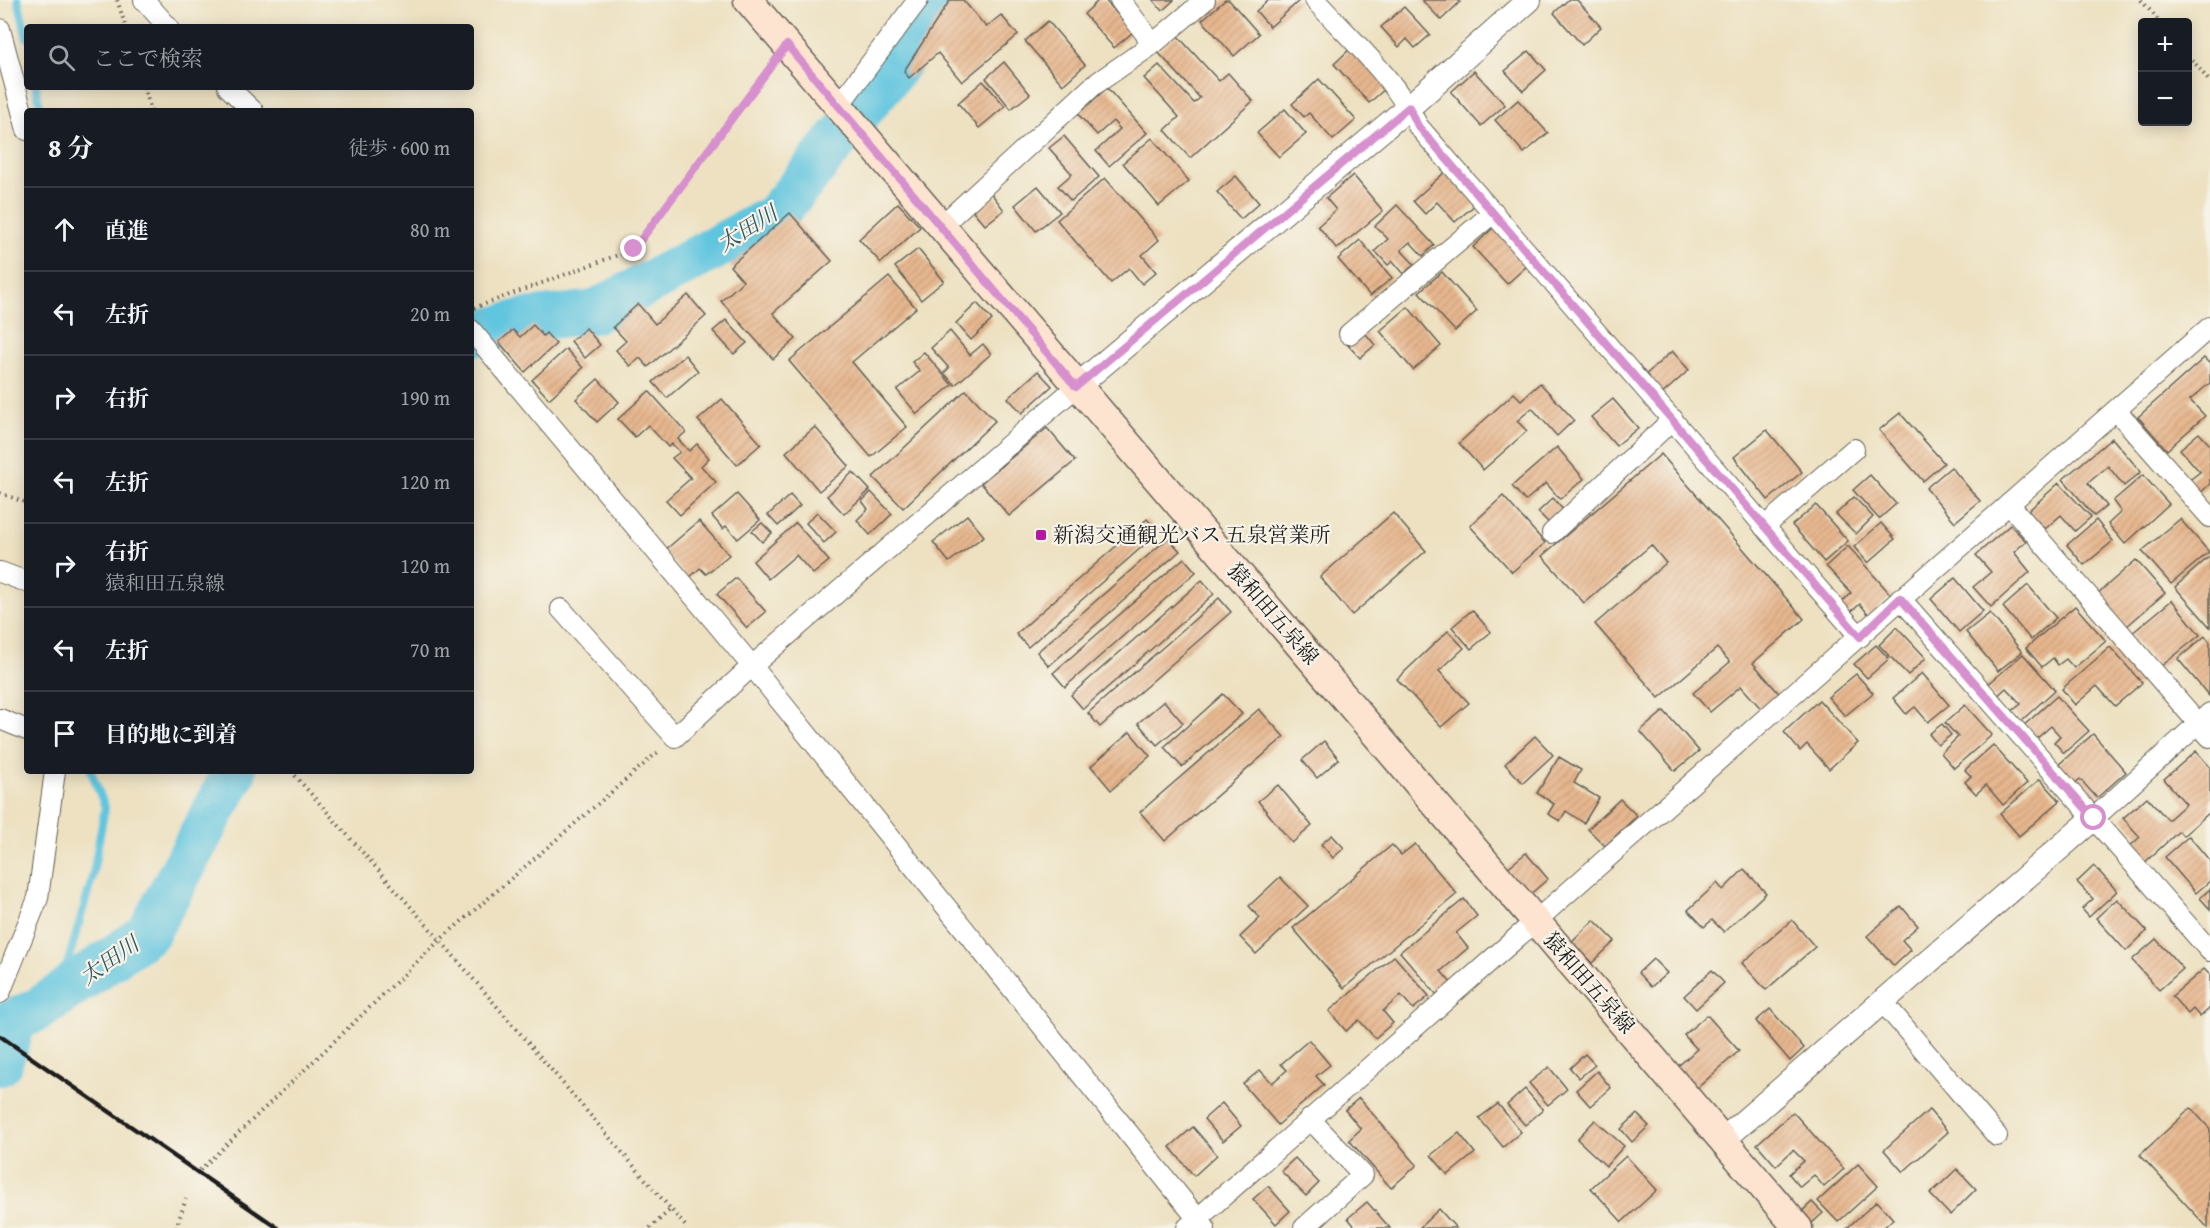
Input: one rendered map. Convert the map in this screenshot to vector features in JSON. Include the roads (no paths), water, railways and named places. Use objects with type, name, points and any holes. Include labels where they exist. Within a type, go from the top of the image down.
[{"type":"main road","name":"猿和田五泉線","points":[[748,0],[1076,387],[1798,1228]]},
{"type":"street","points":[[144,0],[165,24]]},
{"type":"street","points":[[839,105],[918,0]]},
{"type":"street","points":[[1120,0],[1153,44]]},
{"type":"street","points":[[940,227],[1094,85],[1153,44],[1205,0]]},
{"type":"street","points":[[1315,0],[1409,107],[1418,126],[1860,637]]},
{"type":"street","points":[[561,609],[675,736],[752,666],[1076,387],[1409,107],[1529,0]]},
{"type":"street","points":[[0,29],[24,119]]},
{"type":"street","points":[[231,90],[250,108]]},
{"type":"street","points":[[1348,334],[1494,212]]},
{"type":"street","points":[[474,333],[752,666],[1197,1225],[1310,1119],[1860,637],[1900,598],[2209,330]]},
{"type":"street","points":[[2116,410],[2210,517]]},
{"type":"street","points":[[1552,533],[1673,419]]},
{"type":"street","points":[[1764,527],[1854,449]]},
{"type":"street","points":[[1724,1140],[2094,818],[2206,725],[2009,504]]},
{"type":"street","points":[[0,572],[24,581]]},
{"type":"street","points":[[1900,598],[2210,951]]},
{"type":"street","points":[[0,719],[24,729]]},
{"type":"street","points":[[0,993],[38,898],[55,774]]},
{"type":"street","points":[[1882,1001],[1997,1136]]},
{"type":"street","points":[[1304,1228],[1363,1175],[1310,1119]]},
{"type":"waterway","points":[[18,0],[24,25]]},
{"type":"waterway","name":"太田川","points":[[474,334],[525,320],[594,312],[775,216],[894,70],[938,0]]},
{"type":"waterway","points":[[37,90],[40,108]]},
{"type":"waterway","points":[[11,1022],[67,965],[92,879],[105,807],[92,774]]},
{"type":"waterway","name":"太田川","points":[[0,1064],[9,1040],[11,1022],[39,1009],[148,933],[233,774]]},
{"type":"railway","points":[[0,1036],[278,1228]]},
{"type":"place","name":"新潟交通観光バス 五泉営業所","points":[[1041,535]]}]
